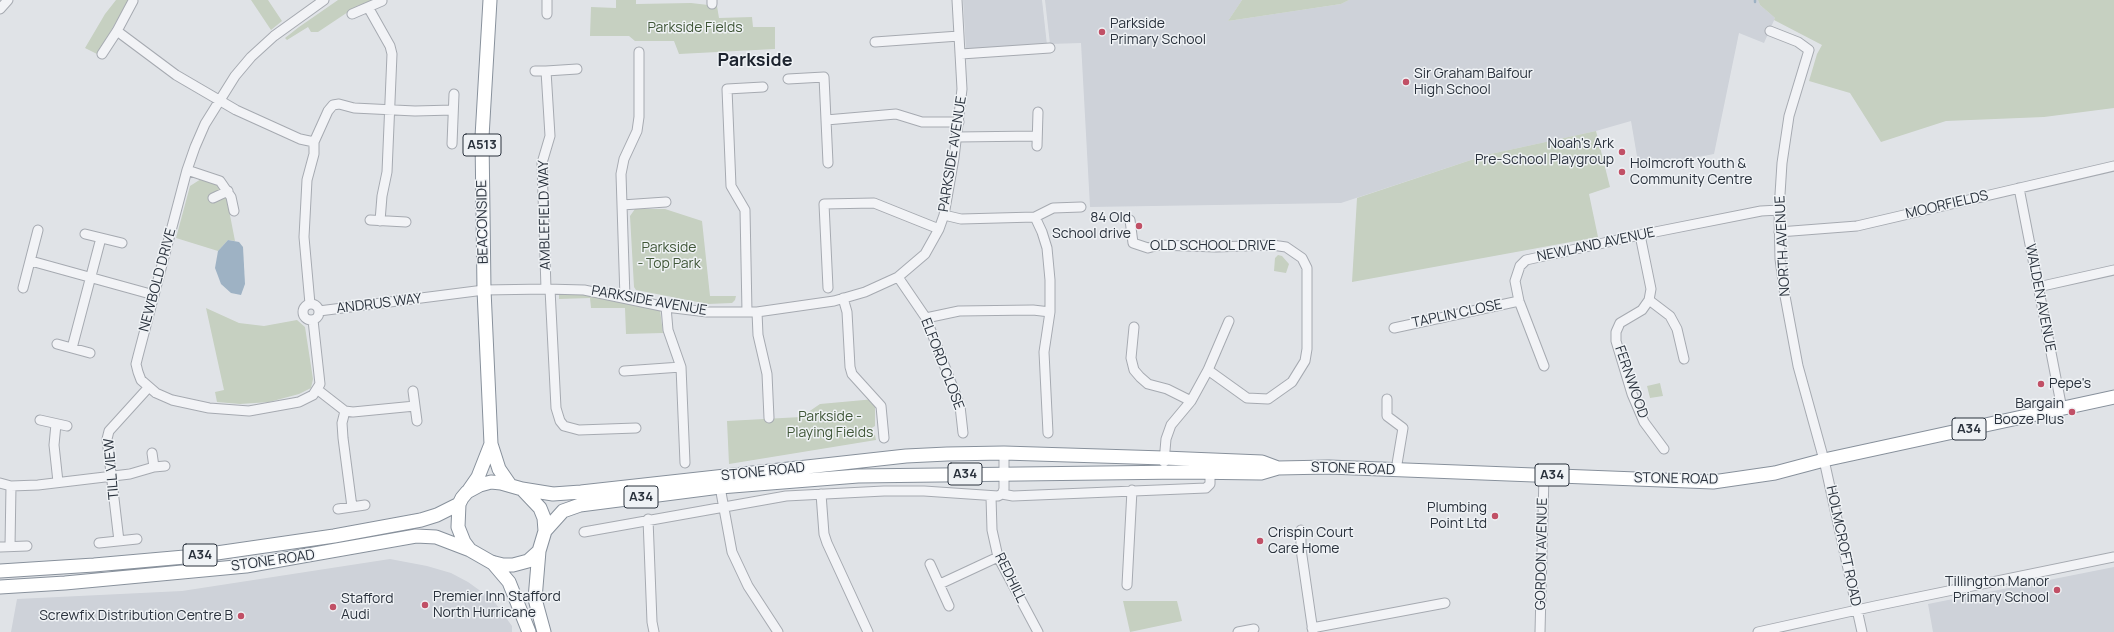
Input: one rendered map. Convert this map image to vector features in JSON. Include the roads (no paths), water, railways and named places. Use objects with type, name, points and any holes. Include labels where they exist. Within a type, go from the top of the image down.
[{"type":"highway","name":"BEACONSIDE","points":[[490,0],[482,137],[484,290],[491,444],[498,469],[516,487]]},
{"type":"highway","name":"STONE ROAD","points":[[545,531],[555,518],[569,508],[720,487],[858,476],[1164,472],[1261,473],[1278,468],[1329,467],[1713,482],[1775,473],[1824,460],[2114,397]]},
{"type":"highway","name":"BEACONSIDE","points":[[468,492],[478,476],[491,444]]},
{"type":"highway","name":"STONE ROAD","points":[[516,487],[553,494],[906,456],[1004,453],[1262,462],[1278,468]]},
{"type":"highway","points":[[539,551],[531,559],[521,564],[504,565],[491,562],[470,550],[464,542],[458,527],[459,504],[468,492],[480,485],[491,482],[516,487],[540,508],[544,518],[545,531],[539,551],[535,599],[544,632]]},
{"type":"highway","name":"STONE ROAD","points":[[0,571],[196,556],[334,536],[421,520],[437,515],[459,504]]},
{"type":"highway","name":"STONE ROAD","points":[[0,587],[65,584],[246,566],[331,553],[416,536],[436,537],[470,550]]},
{"type":"highway","points":[[491,562],[509,582],[528,632]]},
{"type":"street","name":"NEWBOLD DRIVE","points":[[148,388],[141,380],[136,364],[194,146],[218,100],[235,76],[274,36],[324,0]]},
{"type":"street","points":[[547,0],[547,14]]},
{"type":"street","name":"PARKSIDE AVENUE","points":[[484,290],[584,290],[666,307],[707,312],[757,312],[843,298],[898,277],[925,254],[939,229],[944,215],[957,137],[962,89],[957,0]]},
{"type":"street","points":[[102,54],[134,1]]},
{"type":"street","points":[[352,14],[382,1]]},
{"type":"street","points":[[368,7],[390,46],[392,54],[387,172],[382,196],[380,221]]},
{"type":"street","points":[[117,31],[176,74],[218,100],[236,110],[300,139],[314,142]]},
{"type":"street","name":"NORTH AVENUE","points":[[1770,31],[1798,42],[1809,50],[1789,116],[1782,163],[1779,232],[1783,281],[1790,330],[1798,366],[1824,460]]},
{"type":"street","points":[[875,42],[959,36]]},
{"type":"street","points":[[961,54],[1050,48]]},
{"type":"street","points":[[625,298],[621,174],[624,159],[637,131],[639,118],[639,52]]},
{"type":"street","points":[[535,71],[577,69]]},
{"type":"street","name":"AMBLEFIELD WAY","points":[[546,71],[550,136],[542,164],[556,408],[560,421],[564,426],[578,430],[631,425]]},
{"type":"street","points":[[788,79],[824,77],[828,163]]},
{"type":"street","points":[[747,312],[745,210],[731,186],[727,89],[763,88]]},
{"type":"street","points":[[452,144],[454,94]]},
{"type":"street","points":[[310,304],[304,227],[307,180],[314,154],[314,142],[328,111],[333,105],[339,104],[354,108],[390,110],[453,110]]},
{"type":"street","points":[[1036,146],[1038,112]]},
{"type":"street","points":[[826,120],[896,114],[922,122],[959,122]]},
{"type":"street","points":[[957,137],[1037,136]]},
{"type":"street","name":"MOORFIELDS","points":[[1779,232],[1857,226],[2114,166]]},
{"type":"street","points":[[187,170],[220,181],[228,191],[234,212]]},
{"type":"street","name":"WALDEN AVENUE","points":[[2019,188],[2062,409]]},
{"type":"street","points":[[213,198],[228,191]]},
{"type":"street","points":[[622,205],[666,202]]},
{"type":"street","points":[[828,288],[824,204],[874,203],[939,229]]},
{"type":"street","points":[[944,215],[961,219],[1035,217],[1053,208],[1081,206]]},
{"type":"street","name":"NEWLAND AVENUE","points":[[1544,366],[1519,301],[1515,281],[1520,266],[1526,260],[1640,235],[1762,211],[1779,210]]},
{"type":"street","points":[[1035,217],[1042,232],[1046,248],[1050,312],[1044,352],[1048,433]]},
{"type":"street","points":[[370,220],[406,222]]},
{"type":"street","name":"OLD SCHOOL DRIVE","points":[[1130,220],[1133,243],[1148,248],[1159,244],[1216,247],[1272,244],[1286,247],[1302,258],[1307,268],[1306,350],[1305,361],[1292,382],[1268,399],[1247,398],[1208,370]]},
{"type":"street","points":[[23,288],[38,230]]},
{"type":"street","points":[[85,234],[122,243]]},
{"type":"street","points":[[1640,235],[1651,289],[1649,300],[1670,316],[1677,329],[1684,359]]},
{"type":"street","points":[[72,348],[101,238]]},
{"type":"street","points":[[31,261],[154,295]]},
{"type":"street","points":[[2038,287],[2114,270]]},
{"type":"street","name":"ELFORD CLOSE","points":[[898,277],[926,318],[960,406],[963,433]]},
{"type":"street","name":"ANDRUS WAY","points":[[319,311],[439,302],[484,290]]},
{"type":"street","points":[[843,298],[847,312],[850,367],[852,374],[881,406],[884,438]]},
{"type":"street","name":"FERNWOOD","points":[[1649,300],[1642,310],[1620,323],[1616,332],[1616,341],[1635,400],[1644,422],[1664,449]]},
{"type":"street","name":"TAPLIN CLOSE","points":[[1394,328],[1519,301]]},
{"type":"street","points":[[310,304],[315,306],[319,311],[318,316],[313,320],[308,320],[303,314],[304,308],[310,304]]},
{"type":"street","points":[[666,307],[668,330],[681,368],[685,463]]},
{"type":"street","points":[[926,318],[959,311],[1032,310],[1050,312]]},
{"type":"street","points":[[757,312],[758,335],[767,374],[769,418]]},
{"type":"street","points":[[148,388],[172,400],[235,411],[261,410],[304,400],[318,390],[320,378],[313,320]]},
{"type":"street","points":[[1164,472],[1166,439],[1171,425],[1191,401],[1208,370],[1229,321]]},
{"type":"street","points":[[1134,327],[1132,358],[1134,370],[1148,384],[1167,389],[1191,401]]},
{"type":"street","points":[[57,344],[90,353]]},
{"type":"street","points":[[624,371],[681,368]]},
{"type":"street","name":"TILL VIEW","points":[[119,541],[107,439],[109,431],[148,388]]},
{"type":"street","points":[[318,390],[345,411],[353,412],[415,406]]},
{"type":"street","points":[[413,391],[417,421]]},
{"type":"street","points":[[1388,399],[1387,416],[1403,428],[1396,470]]},
{"type":"street","points":[[345,411],[342,423],[343,438],[352,507]]},
{"type":"street","points":[[40,420],[67,426]]},
{"type":"street","points":[[56,424],[54,436],[58,482]]},
{"type":"street","points":[[152,453],[154,467]]},
{"type":"street","points":[[1002,494],[1004,488],[1004,453]]},
{"type":"street","name":"HOLMCROFT ROAD","points":[[1824,460],[1862,632]]},
{"type":"street","points":[[0,483],[11,486],[38,485],[130,474],[154,467],[165,466]]},
{"type":"street","name":"STONE ROAD","points":[[584,532],[648,519],[724,508],[786,496],[924,491],[991,497],[1002,494],[1013,496],[1206,488],[1210,484],[1210,472]]},
{"type":"street","name":"GORDON AVENUE","points":[[1540,632],[1544,475]]},
{"type":"street","points":[[10,546],[11,486]]},
{"type":"street","points":[[720,487],[732,552],[737,566],[778,632]]},
{"type":"street","points":[[1127,584],[1132,490]]},
{"type":"street","points":[[821,494],[824,534],[827,543],[868,632]]},
{"type":"street","name":"REDHILL","points":[[991,497],[992,530],[998,557],[1038,632]]},
{"type":"street","points":[[338,509],[365,505]]},
{"type":"street","points":[[648,519],[652,622],[654,632]]},
{"type":"street","points":[[1301,530],[1301,549],[1313,630],[1445,603]]},
{"type":"street","points":[[99,543],[137,539]]},
{"type":"street","points":[[0,547],[26,546]]},
{"type":"street","points":[[940,584],[998,557]]},
{"type":"street","points":[[1758,632],[2114,557]]},
{"type":"street","points":[[930,564],[949,606]]},
{"type":"street","points":[[1238,632],[1254,629]]},
{"type":"water","points":[[228,240],[239,242],[243,247],[245,284],[241,295],[231,293],[221,284],[215,268],[218,251]]},
{"type":"place","name":"Parkside Primary School","points":[[1102,32]]},
{"type":"place","name":"Sir Graham Balfour High School","points":[[1406,82]]},
{"type":"place","name":"Noah's Ark Pre-School Playgroup","points":[[1622,152]]},
{"type":"place","name":"Holmcroft Youth & Community Centre","points":[[1622,172]]},
{"type":"place","name":"84 Old School drive","points":[[1139,226]]},
{"type":"place","name":"Pepe's","points":[[2041,384]]},
{"type":"place","name":"Bargain Booze Plus","points":[[2072,412]]},
{"type":"place","name":"Plumbing Point Ltd","points":[[1495,516]]},
{"type":"place","name":"Crispin Court Care Home","points":[[1260,541]]},
{"type":"place","name":"Tillington Manor Primary School","points":[[2057,590]]},
{"type":"place","name":"Premier Inn Stafford North Hurricane","points":[[425,605]]},
{"type":"place","name":"Stafford Audi","points":[[333,607]]},
{"type":"place","name":"Screwfix Distribution Centre B","points":[[241,616]]},
{"type":"district","name":"Parkside","points":[[755,61]]},
{"type":"park label","name":"Parkside Fields","points":[[695,28]]},
{"type":"park label","name":"Parkside - Top Park","points":[[669,256]]},
{"type":"park label","name":"Parkside - Playing Fields","points":[[830,426]]}]
